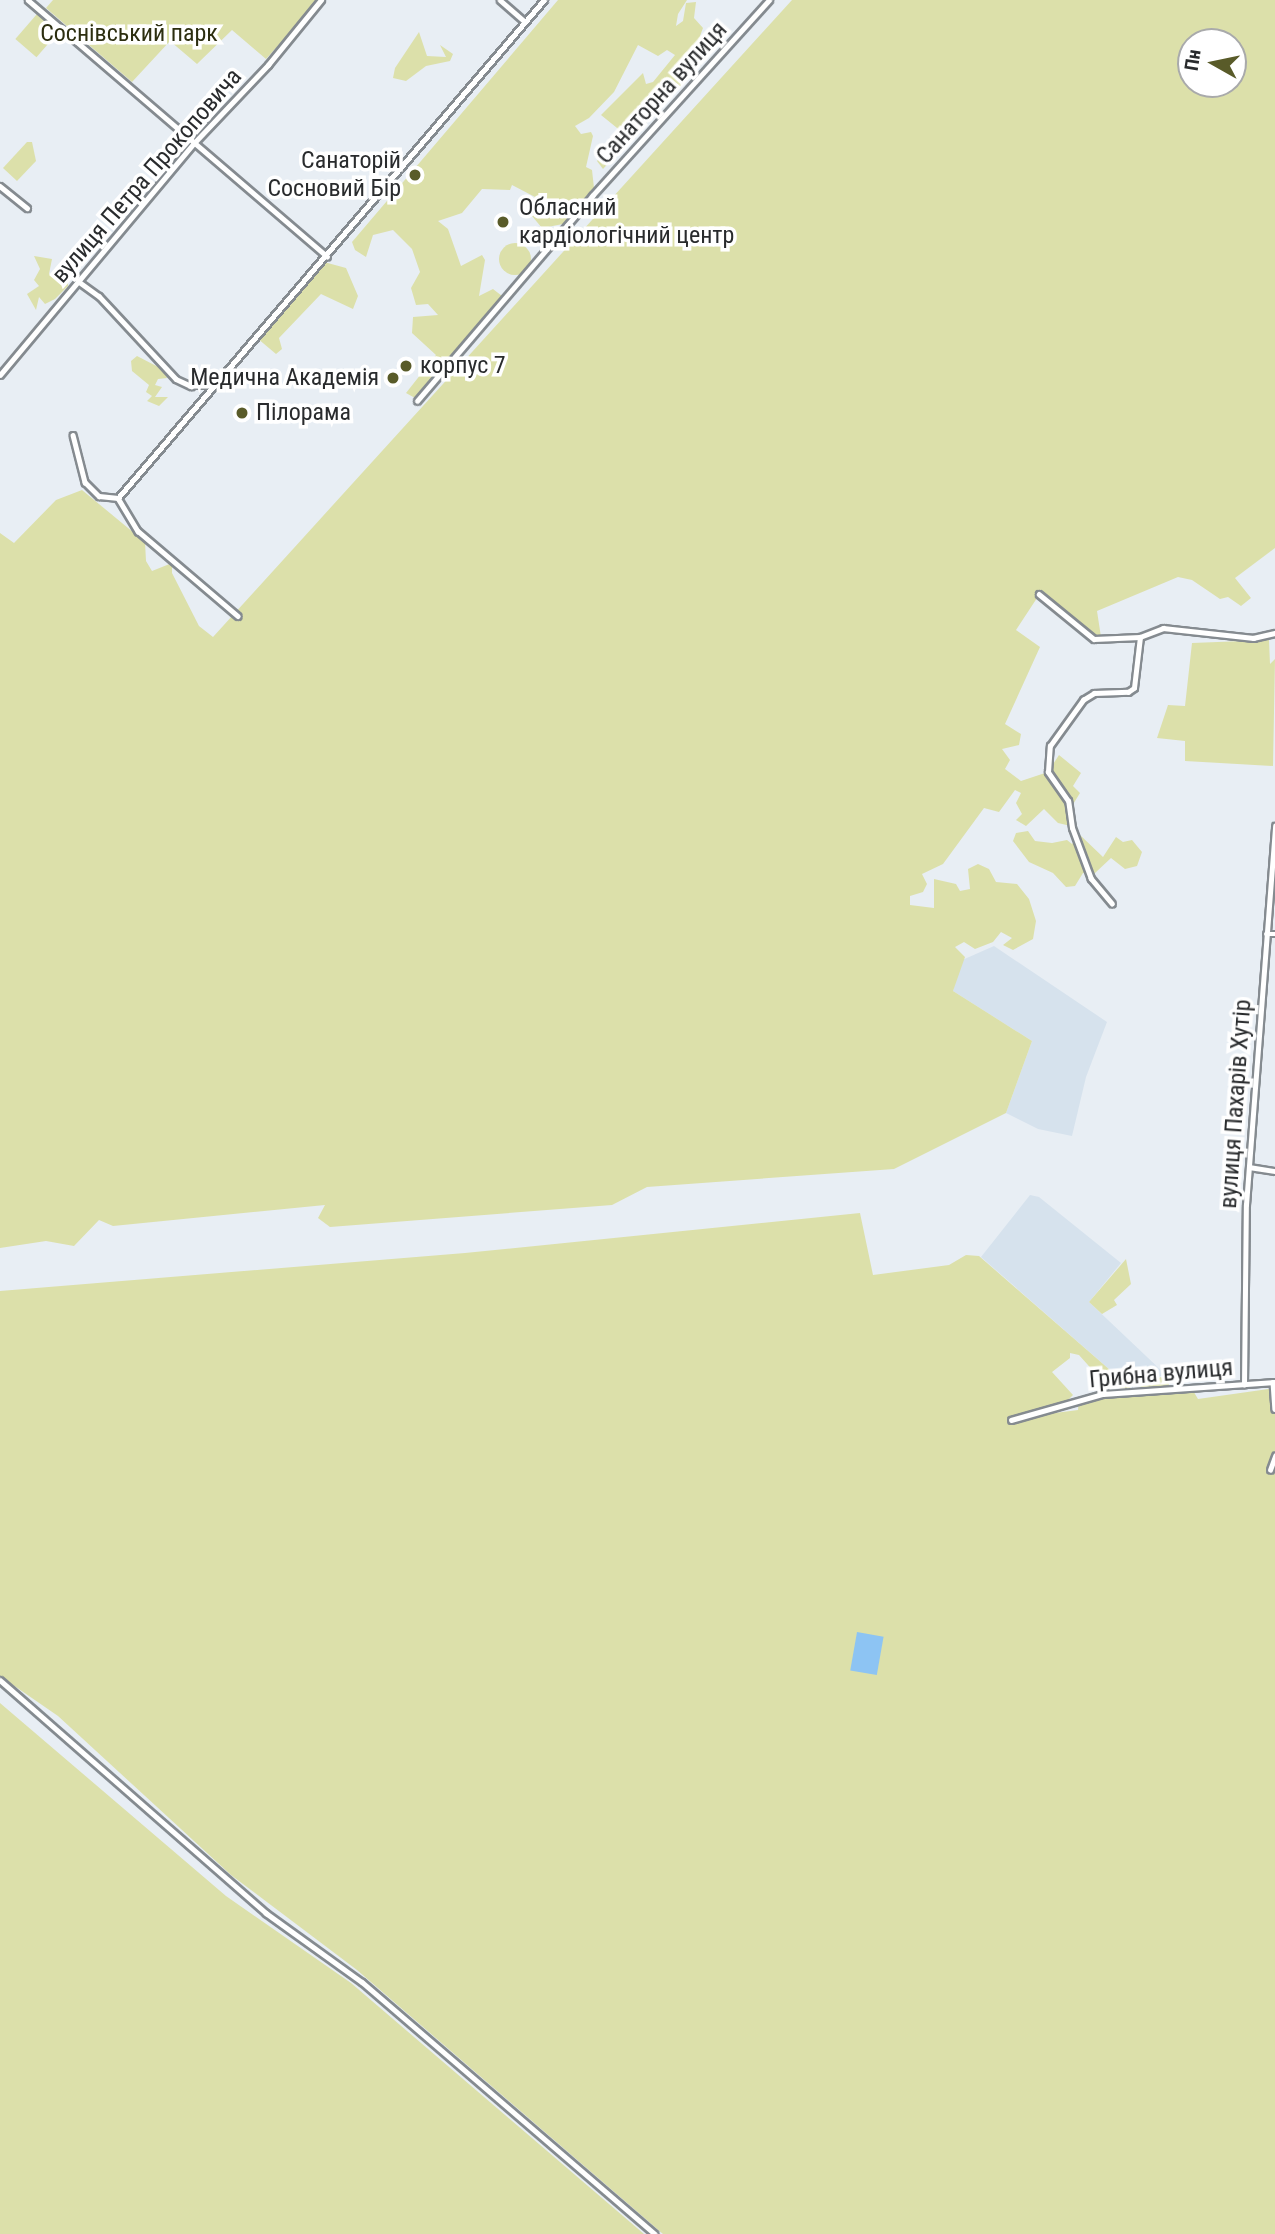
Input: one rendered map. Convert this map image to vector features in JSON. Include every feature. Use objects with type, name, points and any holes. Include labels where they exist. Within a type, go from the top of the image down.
[{"type":"street","points":[[28,0],[327,256]]},
{"type":"street","name":"вулиця Петра Прокоповича","points":[[0,375],[194,143],[268,65],[321,0]]},
{"type":"street","points":[[500,0],[525,22]]},
{"type":"street","points":[[118,498],[544,0]]},
{"type":"street","name":"Санаторна вулиця","points":[[417,401],[592,196],[769,0]]},
{"type":"street","points":[[0,186],[27,208]]},
{"type":"street","points":[[78,281],[99,296],[176,379],[191,386],[214,386]]},
{"type":"street","points":[[73,435],[85,482],[99,496],[118,498]]},
{"type":"street","points":[[118,498],[138,531],[237,616]]},
{"type":"street","points":[[1039,594],[1094,639],[1140,637],[1163,628],[1237,637],[1275,633]]},
{"type":"street","points":[[1112,904],[1091,879],[1072,828],[1068,801],[1048,772],[1046,761],[1051,746],[1083,700],[1094,693],[1128,692],[1134,688],[1140,637]]},
{"type":"street","name":"вулиця Пахарів Хутір","points":[[1244,1385],[1248,1167],[1275,826]]},
{"type":"street","points":[[1266,934],[1275,934]]},
{"type":"street","points":[[1248,1167],[1275,1171]]},
{"type":"street","points":[[1274,1382],[1275,1409]]},
{"type":"street","name":"Грибна вулиця","points":[[1011,1419],[1103,1394],[1274,1382]]},
{"type":"street","points":[[1270,1470],[1275,1456]]},
{"type":"street","points":[[0,1680],[266,1913],[362,1982],[655,2234]]},
{"type":"shaded area","points":[[994,946],[1107,1022],[1086,1077],[1072,1136],[1038,1129],[1006,1113],[1032,1041],[953,991],[960,961]]},
{"type":"shaded area","points":[[1030,1195],[1039,1197],[1121,1263],[1089,1302],[1165,1374],[1133,1390],[981,1257]]},
{"type":"green space","name":"Соснівський парк","points":[[53,0],[319,0],[266,59],[232,30],[197,64],[170,41],[132,82],[46,8]]},
{"type":"green space","points":[[558,0],[687,0],[678,14],[676,26],[683,21],[686,3],[696,2],[694,18],[703,28],[700,36],[713,51],[603,169],[597,161],[622,132],[601,115],[643,73],[646,84],[653,82],[675,55],[667,50],[658,56],[638,45],[614,92],[589,118],[575,126],[581,134],[591,132],[593,136],[586,167],[592,170],[594,188],[563,224],[542,228],[527,210],[535,197],[512,185],[510,190],[482,189],[462,213],[438,221],[448,229],[461,266],[482,255],[485,260],[479,296],[493,289],[502,296],[415,398],[406,393],[436,355],[412,333],[413,317],[438,315],[428,304],[416,305],[411,288],[420,272],[412,249],[393,230],[373,235],[366,257],[355,250],[352,242]]},
{"type":"green space","points":[[792,0],[1275,0],[1275,548],[1235,578],[1251,598],[1241,606],[1228,597],[1220,599],[1192,580],[1178,577],[1097,611],[1101,637],[1094,639],[1039,595],[1016,630],[1040,647],[1005,724],[1021,734],[1019,745],[1002,749],[1010,760],[1005,769],[1021,781],[1048,772],[1059,755],[1081,773],[1073,786],[1080,793],[1072,806],[1075,827],[1058,823],[1044,809],[1026,826],[1016,820],[1022,814],[1016,803],[1021,793],[1015,790],[999,812],[984,808],[943,864],[922,874],[927,884],[923,892],[910,896],[910,905],[934,908],[934,879],[956,884],[960,891],[970,889],[968,869],[978,864],[989,869],[996,882],[1017,884],[1029,899],[1036,921],[1033,939],[1013,950],[1003,945],[1012,938],[1001,932],[993,942],[975,949],[964,942],[955,947],[965,957],[953,991],[1032,1041],[1006,1113],[894,1169],[647,1187],[612,1205],[330,1227],[318,1218],[325,1205],[113,1226],[99,1220],[74,1246],[46,1241],[0,1248],[0,533],[14,543],[56,500],[82,490],[145,542],[146,561],[152,571],[172,563],[172,573],[199,626],[213,637]]},
{"type":"green space","points":[[37,14],[58,32],[36,57],[15,39]]},
{"type":"green space","points":[[419,32],[427,56],[446,57],[440,45],[453,54],[450,61],[426,66],[406,81],[393,78],[395,68]]},
{"type":"green space","points":[[27,142],[32,142],[36,161],[17,181],[3,168]]},
{"type":"green space","points":[[515,243],[526,248],[531,259],[526,270],[515,275],[504,270],[499,259],[504,248]]},
{"type":"green space","points":[[34,256],[52,259],[49,274],[68,279],[68,286],[55,299],[45,304],[39,297],[36,310],[27,294],[39,286],[34,280],[40,269]]},
{"type":"green space","points":[[324,262],[346,268],[358,296],[353,309],[321,294],[279,338],[282,349],[276,354],[257,338]]},
{"type":"green space","points":[[137,356],[164,370],[167,378],[158,379],[155,385],[162,387],[155,397],[168,397],[159,406],[147,401],[152,396],[146,392],[149,385],[132,371],[131,361]]},
{"type":"green space","points":[[1269,640],[1270,664],[1275,659],[1273,766],[1185,761],[1185,741],[1157,738],[1168,705],[1185,706],[1192,643]]},
{"type":"green space","points":[[1028,831],[1035,841],[1052,843],[1067,840],[1072,844],[1080,835],[1103,857],[1116,837],[1123,842],[1132,840],[1142,852],[1137,866],[1125,869],[1111,858],[1094,874],[1083,873],[1075,886],[1066,887],[1053,873],[1029,862],[1013,841],[1016,833]]},
{"type":"green space","points":[[860,1213],[873,1275],[949,1265],[966,1255],[979,1256],[1133,1390],[1161,1377],[1169,1384],[1168,1391],[1192,1389],[1198,1399],[1275,1388],[1275,2234],[663,2234],[357,1970],[231,1875],[58,1716],[0,1676],[0,1291],[465,1253]],"holes":[[[1070,1353],[1079,1355],[1104,1383],[1114,1381],[1124,1393],[1079,1399],[1078,1410],[1055,1413],[1073,1395],[1052,1372],[1070,1358]]]},
{"type":"green space","points":[[1126,1259],[1131,1284],[1114,1300],[1117,1305],[1102,1314],[1089,1302]]},
{"type":"green space","points":[[0,1703],[226,1896],[351,1983],[644,2234],[0,2234]]},
{"type":"water","points":[[857,1632],[884,1637],[877,1675],[850,1670]]},
{"type":"place","name":"Санаторій Сосновий Бір","points":[[415,175]]},
{"type":"place","name":"Обласний кардіологічний центр","points":[[503,222]]},
{"type":"place","name":"корпус 7","points":[[406,366]]},
{"type":"place","name":"Медична Академія","points":[[393,378]]},
{"type":"place","name":"Пілорама","points":[[242,413]]}]
